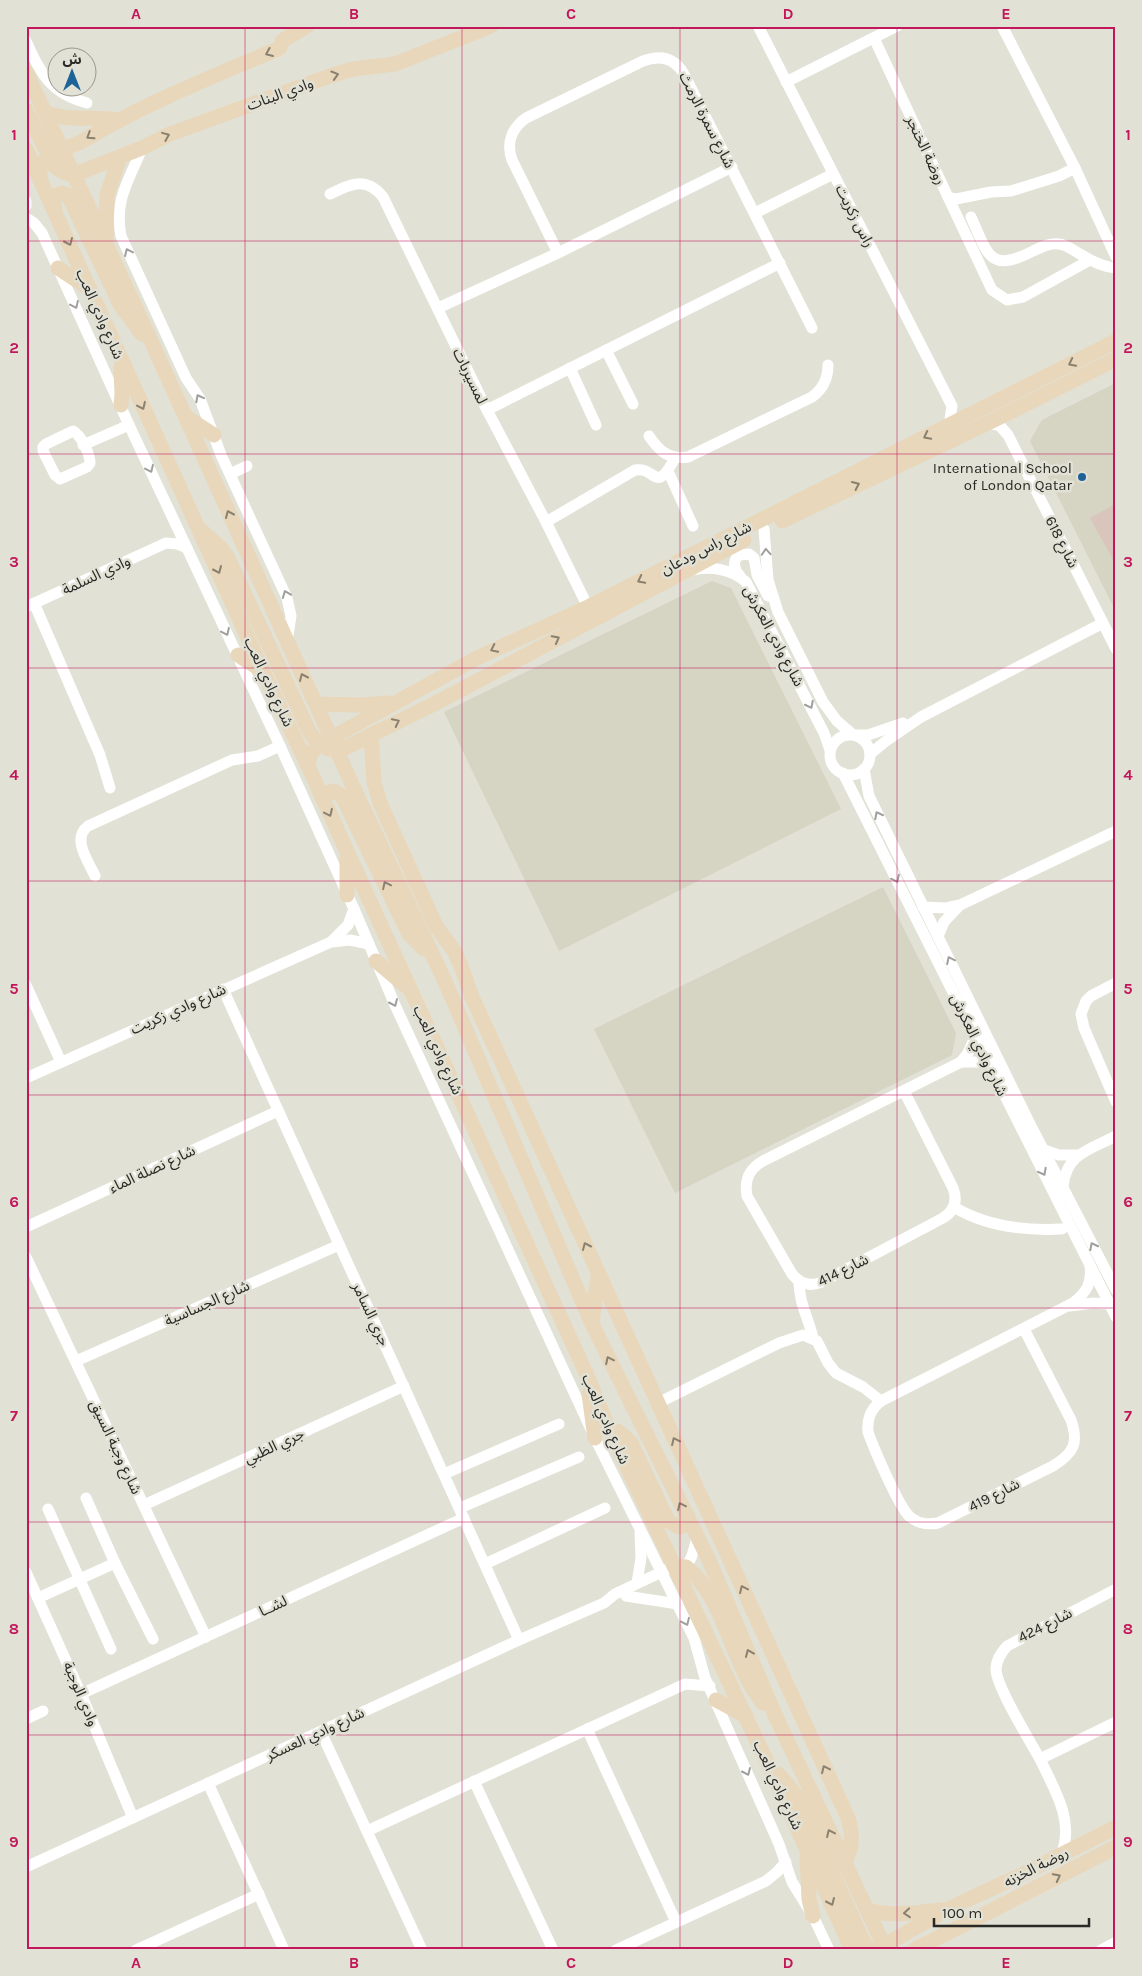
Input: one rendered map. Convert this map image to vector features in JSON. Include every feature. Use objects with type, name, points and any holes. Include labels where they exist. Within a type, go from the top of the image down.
[{"type":"street","points":[[41,182],[40,167],[55,154],[85,140],[117,120],[176,92],[280,48],[282,41],[307,26]]},
{"type":"street","name":"وادي البنات","points":[[73,175],[142,148],[170,134],[330,76],[353,69],[396,64],[492,26]]},
{"type":"street","name":"راس زكريت","points":[[758,26],[952,406]]},
{"type":"street","points":[[786,82],[897,26]]},
{"type":"street","points":[[1002,26],[1075,168],[1116,257]]},
{"type":"street","name":"روضة الخنجر","points":[[874,38],[948,197],[956,199],[991,192],[1011,191],[1059,176],[1075,168]]},
{"type":"street","points":[[26,41],[37,65],[51,85],[64,95],[87,103]]},
{"type":"street","name":"شارع سمرة الرمث","points":[[558,253],[510,154],[509,143],[513,131],[521,122],[535,114],[644,61],[651,58],[668,59],[681,68],[812,328]]},
{"type":"street","name":"شارع وادي العب","points":[[26,72],[44,112],[55,154],[73,175],[151,341],[316,704],[329,745],[356,793],[444,979],[592,1324],[694,1530],[776,1716],[866,1909],[879,1949]]},
{"type":"street","points":[[26,110],[55,154]]},
{"type":"street","points":[[44,112],[60,117],[96,117],[117,120]]},
{"type":"street","points":[[142,148],[118,205],[118,221],[121,236],[186,378],[200,399],[230,474],[290,604],[291,616],[288,642]]},
{"type":"street","name":"شارع وادي العب","points":[[26,150],[263,672],[308,766],[586,1373],[673,1571],[746,1716],[807,1847],[852,1950]]},
{"type":"street","points":[[106,247],[105,206],[120,157]]},
{"type":"street","points":[[438,308],[558,253],[732,167]]},
{"type":"street","points":[[755,213],[833,174]]},
{"type":"street","name":"لمسيربات","points":[[330,194],[354,184],[371,186],[383,197],[486,410],[546,522],[588,607]]},
{"type":"street","points":[[55,212],[54,200],[57,195],[62,192],[68,195],[121,306],[137,329],[151,341]]},
{"type":"street","points":[[948,197],[992,290],[1008,300],[1023,297],[1090,260]]},
{"type":"street","points":[[26,201],[26,206]]},
{"type":"street","points":[[971,217],[987,252],[998,260],[1011,261],[1041,247],[1056,244],[1064,245],[1106,267],[1116,268]]},
{"type":"street","points":[[26,218],[34,223],[42,233],[174,522],[280,746],[395,1005],[595,1438],[639,1525],[673,1571],[678,1604],[696,1642],[701,1666],[780,1844],[792,1882],[813,1916],[829,1950]]},
{"type":"street","points":[[486,410],[780,263]]},
{"type":"street","points":[[58,268],[90,289]]},
{"type":"street","name":"شارع راس ودعان","points":[[329,745],[398,702],[499,647],[588,607],[1116,341]]},
{"type":"street","points":[[606,350],[633,404]]},
{"type":"street","points":[[120,358],[122,395],[120,405]]},
{"type":"street","name":"شارع راس ودعان","points":[[329,745],[371,735],[432,705],[764,529],[1010,412],[1116,359]]},
{"type":"street","points":[[649,436],[660,451],[675,458],[688,457],[812,397],[827,379],[828,365]]},
{"type":"street","points":[[570,368],[596,425]]},
{"type":"street","points":[[949,426],[952,406],[961,412],[972,414]]},
{"type":"street","points":[[1008,435],[1006,426],[1010,412]]},
{"type":"street","points":[[185,417],[214,435]]},
{"type":"street","points":[[988,422],[1000,426],[1008,435]]},
{"type":"street","points":[[83,445],[129,425]]},
{"type":"street","points":[[73,431],[77,433],[83,445],[90,460],[89,466],[62,479],[56,477],[43,452],[44,445],[73,431]]},
{"type":"street","name":"شارع 618","points":[[1008,435],[1116,649]]},
{"type":"street","points":[[546,522],[635,470],[643,470],[654,477],[658,477],[668,472],[675,458]]},
{"type":"street","points":[[230,474],[247,466]]},
{"type":"street","points":[[668,472],[693,526]]},
{"type":"street","points":[[174,522],[166,543],[177,544],[187,548]]},
{"type":"street","name":"شارع وادي العكرش","points":[[764,529],[768,580],[778,612],[822,702],[837,721],[854,735]]},
{"type":"street","points":[[200,530],[211,538],[228,558],[308,729],[329,745],[311,753],[308,766]]},
{"type":"street","name":"وادي السلمة","points":[[30,605],[166,543]]},
{"type":"street","points":[[740,576],[735,567],[735,560],[739,555],[749,554],[754,558],[757,575],[778,612]]},
{"type":"street","name":"شارع وادي العكرش","points":[[683,572],[711,568],[740,576],[753,592],[824,733],[830,750]]},
{"type":"street","points":[[30,605],[100,755],[110,788]]},
{"type":"street","points":[[870,754],[921,717],[1103,623]]},
{"type":"street","points":[[238,655],[263,672]]},
{"type":"street","points":[[316,704],[358,705],[398,702]]},
{"type":"street","points":[[854,735],[867,744],[870,754],[868,764],[864,769],[854,774],[842,774],[831,761],[830,750],[832,744],[840,737],[854,735],[868,735],[921,717]]},
{"type":"street","points":[[371,735],[374,782],[384,814],[436,926],[461,966],[472,997],[848,1818],[852,1846],[844,1863]]},
{"type":"street","points":[[95,876],[80,844],[82,832],[88,826],[232,760],[258,756],[280,746]]},
{"type":"street","name":"شارع وادي العكرش","points":[[864,769],[868,796],[1062,1186],[1116,1290]]},
{"type":"street","name":"شارع وادي العكرش","points":[[842,774],[1116,1317]]},
{"type":"street","points":[[320,795],[334,790],[342,796],[409,934],[431,954]]},
{"type":"street","points":[[356,793],[384,814]]},
{"type":"street","points":[[923,907],[946,908],[960,905],[1116,831]]},
{"type":"street","points":[[347,852],[347,895]]},
{"type":"street","points":[[938,936],[949,915],[960,905]]},
{"type":"street","name":"شارع وادي زكريت","points":[[26,1078],[330,942],[343,932],[354,909]]},
{"type":"street","points":[[444,939],[444,979]]},
{"type":"street","name":"شارع وادي زكريت","points":[[330,942],[350,940],[369,944]]},
{"type":"street","points":[[376,961],[410,989]]},
{"type":"street","points":[[1116,983],[1091,996],[1086,1001],[1081,1014],[1084,1028],[1116,1102]]},
{"type":"street","points":[[26,986],[61,1062]]},
{"type":"street","name":"جري السامر","points":[[222,989],[519,1640]]},
{"type":"street","points":[[961,1062],[968,1053],[975,1037]]},
{"type":"street","name":"شارع 414","points":[[954,1207],[943,1218],[822,1282],[808,1285],[799,1281],[792,1274],[747,1196],[746,1188],[750,1172],[763,1161],[961,1062],[988,1062]]},
{"type":"street","points":[[904,1091],[953,1188],[956,1200],[954,1207],[981,1220],[1006,1227],[1044,1230],[1062,1229]]},
{"type":"street","name":"شارع نصلة الماء","points":[[26,1227],[278,1111]]},
{"type":"street","points":[[1062,1186],[1068,1165],[1077,1155],[1116,1136]]},
{"type":"street","points":[[1044,1150],[1059,1154],[1077,1155]]},
{"type":"street","name":"شارع الجساسية","points":[[76,1361],[339,1245]]},
{"type":"street","name":"شارع وجبة السيق","points":[[26,1257],[206,1637]]},
{"type":"street","points":[[658,1403],[779,1343],[803,1335],[813,1338],[820,1345],[828,1363],[836,1373],[863,1388],[881,1401],[1066,1307],[1086,1291],[1091,1275],[1090,1266]]},
{"type":"street","points":[[592,1324],[598,1273]]},
{"type":"street","points":[[799,1281],[800,1302],[808,1318],[813,1338]]},
{"type":"street","points":[[1066,1307],[1085,1303],[1109,1304]]},
{"type":"street","name":"شارع 419","points":[[881,1401],[874,1406],[869,1414],[868,1432],[904,1508],[914,1520],[922,1523],[930,1524],[946,1520],[1053,1466],[1066,1458],[1075,1442],[1075,1432],[1070,1420],[1024,1329]]},
{"type":"street","points":[[586,1373],[595,1438]]},
{"type":"street","name":"جري الظبي","points":[[144,1505],[404,1386]]},
{"type":"street","points":[[444,1474],[559,1424]]},
{"type":"street","points":[[609,1429],[618,1431],[631,1443],[668,1521],[678,1527],[694,1530],[692,1556],[673,1571]]},
{"type":"street","name":"لشــا","points":[[81,1694],[206,1637],[579,1456]]},
{"type":"street","points":[[86,1498],[115,1563],[153,1639]]},
{"type":"street","points":[[485,1564],[605,1508]]},
{"type":"street","points":[[48,1509],[112,1650]]},
{"type":"street","points":[[637,1583],[641,1558],[639,1525]]},
{"type":"street","points":[[38,1598],[115,1563]]},
{"type":"street","points":[[673,1571],[694,1574],[705,1588],[754,1690],[768,1709],[776,1716]]},
{"type":"street","name":"شارع وادي العسكر","points":[[26,1867],[519,1640],[604,1603],[611,1597],[637,1583],[673,1571]]},
{"type":"street","name":"شارع وادي العسكر","points":[[604,1603],[614,1602],[673,1571]]},
{"type":"street","name":"وادي الوجبة","points":[[26,1572],[81,1694],[133,1818]]},
{"type":"street","name":"شارع 424","points":[[1062,1853],[1066,1841],[1066,1829],[1062,1807],[1040,1759],[1001,1686],[996,1669],[998,1659],[1007,1646],[1014,1641],[1116,1589]]},
{"type":"street","points":[[626,1596],[678,1604]]},
{"type":"street","points":[[366,1830],[685,1684],[701,1666]]},
{"type":"street","points":[[685,1684],[713,1693],[746,1716]]},
{"type":"street","points":[[26,1719],[43,1711]]},
{"type":"street","points":[[1040,1759],[1116,1722]]},
{"type":"street","points":[[587,1729],[676,1922]]},
{"type":"street","points":[[321,1732],[422,1950]]},
{"type":"street","points":[[768,1764],[790,1786],[801,1803],[862,1939],[879,1949]]},
{"type":"street","points":[[474,1781],[553,1950]]},
{"type":"street","points":[[208,1783],[284,1950]]},
{"type":"street","name":"روضة الخزنه","points":[[879,1949],[948,1909],[1025,1874],[1062,1853],[1116,1827]]},
{"type":"street","points":[[1066,1829],[1076,1839],[1086,1842]]},
{"type":"street","points":[[807,1847],[809,1899],[813,1916]]},
{"type":"street","name":"روضة الخزنه","points":[[914,1950],[932,1944],[1033,1889],[1116,1847]]},
{"type":"street","points":[[616,1950],[766,1881],[786,1862]]},
{"type":"street","points":[[1025,1874],[1033,1889]]},
{"type":"street","points":[[766,1881],[792,1882]]},
{"type":"street","points":[[136,1950],[152,1946],[259,1894]]},
{"type":"street","points":[[866,1909],[890,1915],[948,1909]]},
{"type":"street","points":[[1101,1950],[1116,1942]]},
{"type":"shaded area","name":"International School of London Qatar","points":[[1116,383],[1116,612],[1030,441],[1042,420]]},
{"type":"shaded area","points":[[1116,504],[1116,565],[1090,518]]},
{"type":"shaded area","points":[[712,581],[731,588],[841,809],[559,951],[444,712]]},
{"type":"shaded area","points":[[883,887],[956,1033],[952,1055],[675,1193],[594,1029]]},
{"type":"place","name":"International School of London Qatar","points":[[1082,477]]}]
